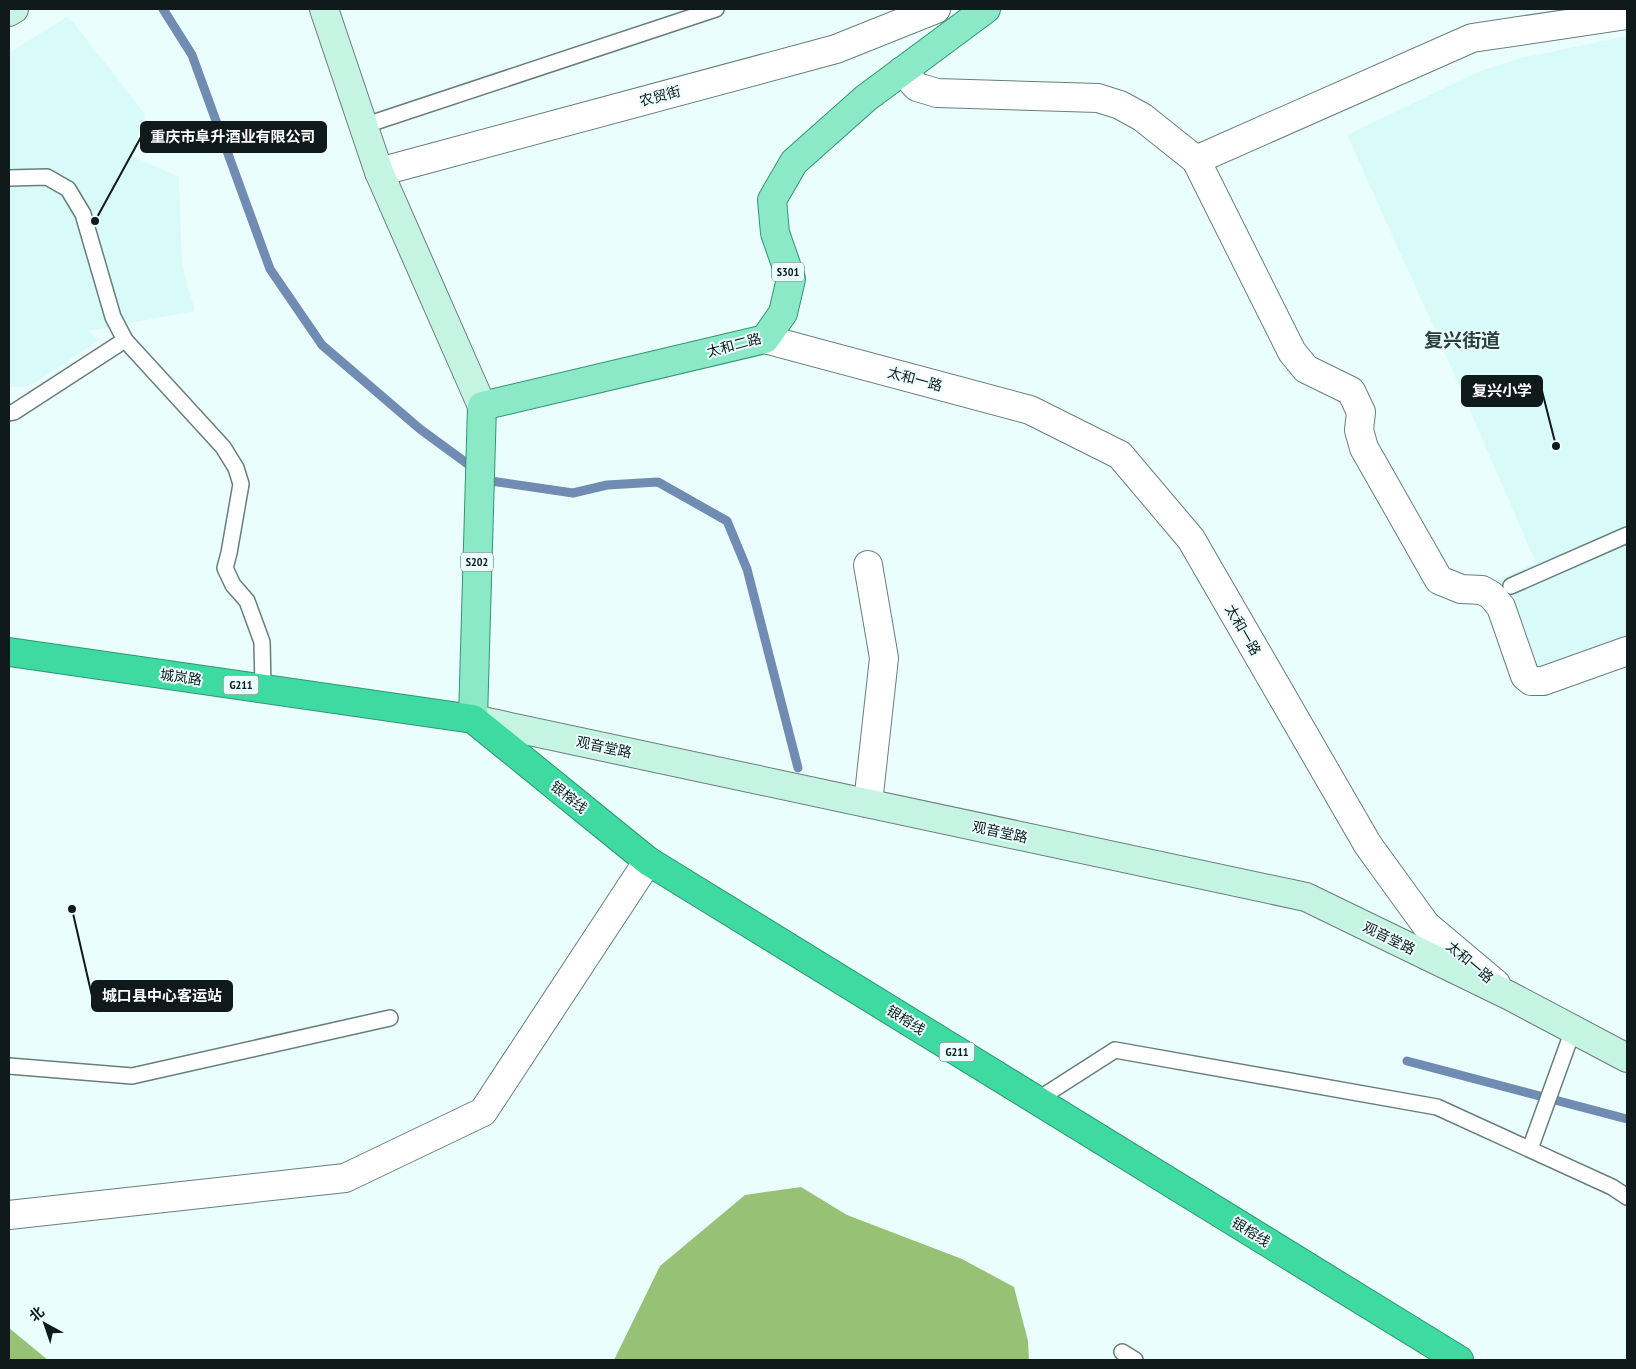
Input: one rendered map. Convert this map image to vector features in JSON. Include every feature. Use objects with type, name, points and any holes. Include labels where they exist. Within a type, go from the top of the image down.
[{"type":"highway","name":"城岚路","points":[[9,652],[473,719]]},
{"type":"highway","name":"银榕线","points":[[473,719],[648,861],[1458,1360]]},
{"type":"main road","name":"太和二路","points":[[482,406],[765,338],[782,313],[791,279],[775,232],[772,200],[794,162],[866,98],[986,9]]},
{"type":"main road","name":"S202","points":[[473,719],[482,406]]},
{"type":"street","points":[[9,12],[14,9]]},
{"type":"street","points":[[324,9],[379,172],[482,406]]},
{"type":"street","name":"农贸街","points":[[379,172],[836,49],[936,9]]},
{"type":"street","points":[[1196,160],[1472,38],[1627,15]]},
{"type":"street","points":[[902,72],[916,87],[937,93],[1098,98],[1120,105],[1142,117],[1196,160],[1292,352],[1306,369],[1351,391],[1361,412],[1359,430],[1364,448],[1439,580],[1461,589],[1482,590],[1491,595],[1501,608],[1524,676],[1531,681],[1543,681],[1627,651]]},
{"type":"street","name":"太和一路","points":[[765,338],[1030,410],[1120,455],[1191,539],[1368,845],[1426,925],[1510,996],[1627,1058]]},
{"type":"street","points":[[868,565],[884,658],[868,803]]},
{"type":"street","name":"观音堂路","points":[[473,719],[1306,897],[1510,996]]},
{"type":"street","points":[[9,1215],[345,1178],[483,1112],[648,861]]},
{"type":"lane","points":[[363,126],[716,9]]},
{"type":"lane","points":[[9,178],[47,177],[68,189],[83,214],[113,316],[126,340],[223,448],[236,468],[241,484],[225,568],[234,586],[247,601],[262,642],[263,688]]},
{"type":"lane","points":[[9,413],[14,412],[126,340]]},
{"type":"lane","points":[[1512,586],[1627,535]]},
{"type":"lane","points":[[9,1066],[132,1076],[390,1018]]},
{"type":"lane","points":[[1530,1149],[1573,1030]]},
{"type":"lane","points":[[1037,1100],[1115,1050],[1437,1108],[1612,1187],[1627,1197]]},
{"type":"shaded area","points":[[68,16],[145,114],[132,156],[179,177],[182,265],[195,311],[88,331],[99,340],[30,386],[9,387],[9,53]]},
{"type":"shaded area","points":[[1627,36],[1627,640],[1539,676],[1498,579],[1536,563],[1434,328],[1347,135],[1480,71],[1521,58]]},
{"type":"green space","points":[[801,1187],[847,1215],[962,1259],[1014,1287],[1028,1341],[1029,1360],[614,1360],[660,1266],[745,1195]]},
{"type":"green space","points":[[9,1328],[48,1360],[9,1360]]},
{"type":"waterway","points":[[163,9],[192,55],[270,269],[322,345],[420,429],[491,481],[573,493],[607,485],[658,482],[727,521],[747,569],[798,768]]},
{"type":"waterway","points":[[1407,1061],[1627,1119]]},
{"type":"place","name":"重庆市阜升酒业有限公司","points":[[95,221]]},
{"type":"place","name":"复兴小学","points":[[1556,446]]},
{"type":"place","name":"城口县中心客运站","points":[[72,909]]},
{"type":"district","name":"复兴街道","points":[[1462,340]]}]
